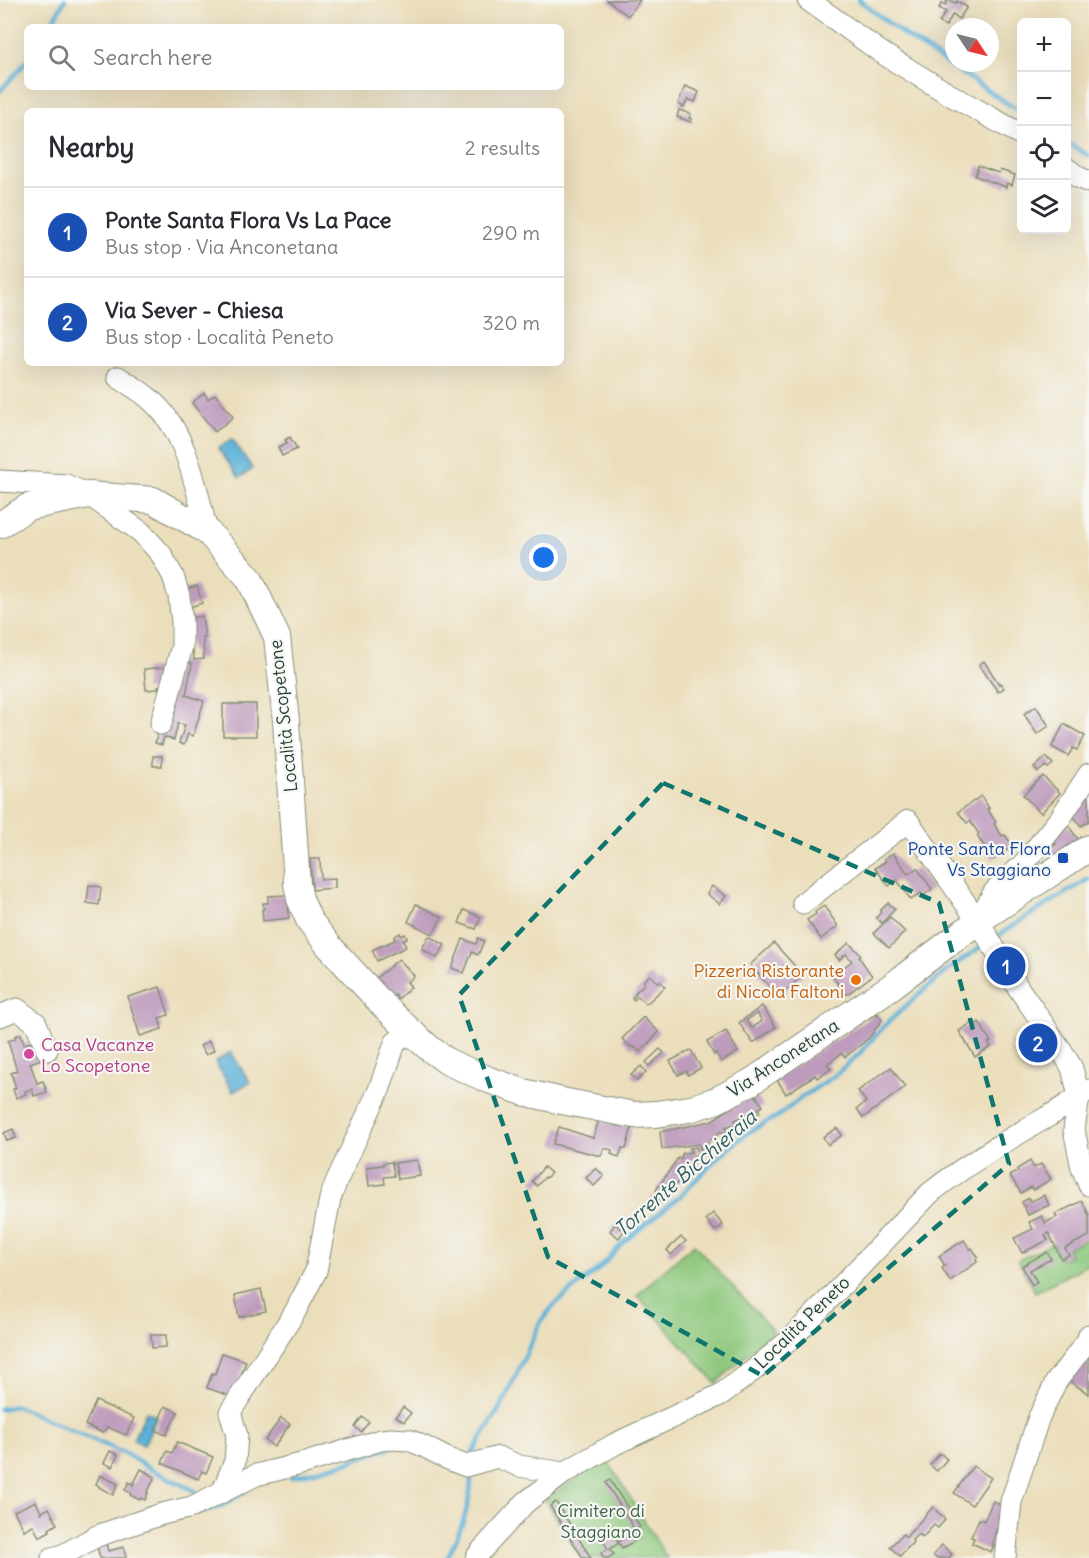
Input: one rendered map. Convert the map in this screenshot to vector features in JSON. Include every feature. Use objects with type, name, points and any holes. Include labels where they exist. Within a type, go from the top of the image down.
[{"type":"main road","name":"Località Scopetone","points":[[0,525],[28,507],[89,495],[153,500],[207,531],[249,578],[277,637],[300,898],[309,920],[329,946],[410,1031]]},
{"type":"main road","name":"Via Anconetana","points":[[410,1031],[448,1062],[523,1092],[634,1114],[656,1114],[689,1109],[717,1100],[752,1082],[892,986],[986,935],[1089,848]]},
{"type":"street","points":[[808,0],[882,53],[1017,132]]},
{"type":"street","points":[[1071,172],[1089,182]]},
{"type":"street","points":[[118,378],[154,402],[176,430],[190,464],[207,531]]},
{"type":"street","points":[[0,481],[66,485],[89,495],[141,532],[161,555],[173,576],[179,596],[182,622],[182,646],[161,724]]},
{"type":"street","points":[[986,935],[994,892],[1025,862],[1054,826],[1089,774]]},
{"type":"street","points":[[803,903],[908,821],[986,935],[1072,1068],[1084,1093],[1074,1130],[1082,1168],[1089,1185]]},
{"type":"street","points":[[0,1016],[17,1009],[36,1023],[48,1050]]},
{"type":"street","points":[[222,1492],[236,1453],[237,1436],[230,1412],[295,1312],[316,1271],[330,1199],[337,1180],[379,1090],[396,1043],[410,1031]]},
{"type":"street","points":[[1062,1051],[1089,1068]]},
{"type":"street","name":"Località Peneto","points":[[476,1558],[525,1502],[564,1473],[615,1444],[720,1395],[754,1370],[793,1336],[930,1193],[981,1156],[1063,1108],[1084,1093]]},
{"type":"street","points":[[1005,1558],[1011,1502],[1039,1417],[1056,1382],[1087,1341],[1089,1335]]},
{"type":"street","points":[[52,1558],[63,1555],[97,1536],[162,1514],[192,1507],[256,1475],[391,1438],[409,1440],[466,1466],[498,1456],[519,1466],[564,1473]]},
{"type":"highlighted area","points":[[663,783],[939,903],[1009,1164],[763,1376],[548,1257],[459,995]]},
{"type":"green space","points":[[1089,1238],[1089,1264],[1035,1292],[1018,1260],[1053,1243],[1061,1260],[1070,1256],[1067,1248]]},
{"type":"green space","points":[[694,1244],[773,1331],[716,1383],[637,1295]]},
{"type":"green space","name":"Cimitero di Staggiano","points":[[606,1458],[667,1558],[580,1558],[545,1500]]},
{"type":"water","points":[[232,439],[253,469],[239,478],[218,448]]},
{"type":"water","points":[[231,1052],[250,1082],[233,1092],[215,1062]]},
{"type":"water","points":[[146,1411],[157,1416],[144,1445],[133,1440]]},
{"type":"building","points":[[607,0],[640,0],[628,16]]},
{"type":"building","points":[[948,0],[956,3],[957,1],[967,7],[960,18],[953,14],[951,18],[945,18],[945,25],[939,22],[946,12],[939,8],[942,3],[945,5]]},
{"type":"building","points":[[685,86],[699,92],[695,102],[688,99],[684,107],[678,104]]},
{"type":"building","points":[[679,110],[691,114],[689,118],[692,119],[691,122],[677,117]]},
{"type":"building","points":[[978,166],[999,173],[1000,170],[1015,175],[1012,185],[1007,183],[1006,187],[975,176]]},
{"type":"building","points":[[204,393],[208,399],[215,394],[233,417],[215,432],[192,403]]},
{"type":"building","points":[[290,437],[297,449],[282,456],[278,447],[287,443],[285,440]]},
{"type":"building","points":[[197,586],[202,603],[187,608],[182,590]]},
{"type":"building","points":[[202,616],[205,638],[203,638],[204,659],[194,660],[187,618]]},
{"type":"building","points":[[179,661],[192,663],[186,695],[204,701],[193,736],[188,734],[184,745],[179,743],[185,725],[178,723],[174,740],[164,737],[162,745],[155,743]]},
{"type":"building","points":[[984,661],[1004,688],[998,692],[979,665]]},
{"type":"building","points":[[167,667],[168,685],[146,690],[144,669]]},
{"type":"building","points":[[223,704],[256,704],[256,736],[223,736]]},
{"type":"building","points":[[1036,706],[1049,726],[1037,734],[1024,714]]},
{"type":"building","points":[[1064,724],[1085,736],[1077,750],[1073,748],[1068,756],[1052,747]]},
{"type":"building","points":[[153,756],[162,756],[162,766],[153,766]]},
{"type":"building","points":[[1046,757],[1053,764],[1038,772],[1034,768]]},
{"type":"building","points":[[1043,776],[1060,793],[1041,813],[1023,795]]},
{"type":"building","points":[[1086,795],[1089,796],[1089,821],[1081,826],[1071,813]]},
{"type":"building","points":[[981,796],[996,822],[994,824],[1013,846],[993,859],[970,821],[967,823],[958,812]]},
{"type":"building","points":[[1067,824],[1078,839],[1053,857],[1048,850],[1056,844],[1053,839]]},
{"type":"building","points":[[893,853],[908,874],[917,868],[932,889],[923,896],[921,893],[911,900],[897,880],[889,886],[875,868]]},
{"type":"building","points":[[310,859],[320,859],[321,879],[335,878],[335,888],[312,890]]},
{"type":"building","points":[[89,885],[101,887],[99,905],[87,903]]},
{"type":"building","points":[[712,886],[726,896],[720,904],[707,894]]},
{"type":"building","points":[[288,895],[289,918],[263,921],[263,903],[268,903],[268,896]]},
{"type":"building","points":[[888,903],[895,909],[882,923],[876,918]]},
{"type":"building","points":[[416,904],[442,917],[433,934],[408,922]]},
{"type":"building","points":[[824,906],[838,926],[821,939],[807,920]]},
{"type":"building","points":[[464,910],[481,917],[476,929],[459,923]]},
{"type":"building","points":[[890,917],[905,932],[889,948],[874,933]]},
{"type":"building","points":[[400,933],[401,936],[405,934],[407,938],[403,940],[406,947],[377,961],[372,950],[395,940],[394,937]]},
{"type":"building","points":[[429,936],[445,945],[437,958],[422,949]]},
{"type":"building","points":[[478,938],[484,941],[478,955],[472,952],[464,973],[452,968],[463,939],[476,944]]},
{"type":"building","points":[[774,943],[803,975],[779,997],[750,965]]},
{"type":"building","points":[[849,943],[861,955],[859,957],[872,976],[846,995],[832,976],[852,961],[846,954],[839,960],[835,955]]},
{"type":"building","points":[[399,959],[414,976],[407,982],[411,987],[398,999],[395,995],[392,997],[376,978]]},
{"type":"building","points":[[650,975],[665,987],[646,1004],[638,996],[634,1000],[632,998],[635,993]]},
{"type":"building","points":[[160,987],[169,1015],[159,1018],[162,1029],[140,1036],[128,997]]},
{"type":"building","points":[[762,1006],[776,1027],[753,1043],[739,1023]],"holes":[[[757,1013],[762,1021],[752,1028],[746,1021]]]},
{"type":"building","points":[[877,1013],[882,1020],[869,1038],[845,1057],[842,1053],[827,1064],[831,1069],[817,1078],[815,1075],[786,1094],[776,1078]]},
{"type":"building","points":[[643,1017],[659,1032],[640,1052],[622,1039]]},
{"type":"building","points":[[973,1022],[975,1025],[979,1022],[991,1042],[988,1043],[991,1047],[975,1057],[959,1031]]},
{"type":"building","points":[[726,1031],[738,1052],[721,1062],[707,1042]]},
{"type":"building","points":[[21,1034],[24,1044],[36,1041],[42,1059],[30,1063],[37,1083],[43,1081],[47,1092],[34,1096],[32,1089],[16,1098],[13,1089],[16,1088],[11,1073],[17,1071],[8,1041]]},
{"type":"building","points":[[209,1041],[214,1050],[206,1055],[200,1046]]},
{"type":"building","points":[[660,1049],[664,1053],[649,1066],[646,1062]]},
{"type":"building","points":[[691,1050],[701,1068],[688,1075],[686,1071],[678,1075],[670,1061]]},
{"type":"building","points":[[641,1066],[646,1072],[637,1081],[631,1075]]},
{"type":"building","points":[[891,1067],[905,1087],[863,1118],[857,1109],[866,1102],[858,1091]]},
{"type":"building","points":[[754,1093],[763,1106],[758,1109],[760,1112],[752,1117],[750,1113],[735,1120],[736,1124],[725,1127],[727,1131],[723,1133],[721,1131],[708,1142],[709,1146],[701,1151],[699,1144],[662,1149],[660,1132],[711,1121]]},
{"type":"building","points":[[599,1120],[632,1127],[626,1149],[622,1148],[619,1157],[611,1154],[612,1150],[604,1148],[601,1156],[553,1144],[559,1127],[593,1138]]},
{"type":"building","points":[[837,1128],[842,1135],[828,1145],[823,1137]]},
{"type":"building","points":[[13,1129],[16,1138],[7,1141],[4,1133]]},
{"type":"building","points":[[696,1147],[698,1153],[693,1157],[696,1160],[684,1173],[668,1198],[656,1190],[678,1158],[680,1160],[683,1153],[691,1152],[690,1148]]},
{"type":"building","points":[[417,1160],[420,1176],[398,1179],[395,1163]]},
{"type":"building","points":[[1030,1161],[1034,1168],[1041,1164],[1051,1179],[1033,1190],[1031,1187],[1021,1193],[1010,1176]]},
{"type":"building","points":[[392,1162],[394,1176],[384,1177],[385,1184],[369,1186],[367,1167]]},
{"type":"building","points":[[544,1167],[551,1173],[537,1186],[532,1181]]},
{"type":"building","points":[[596,1168],[604,1176],[594,1186],[586,1178]]},
{"type":"building","points":[[654,1195],[661,1200],[652,1212],[646,1207]]},
{"type":"building","points":[[1044,1195],[1049,1205],[1028,1215],[1022,1202],[1029,1198],[1030,1202]]},
{"type":"building","points":[[1082,1201],[1089,1215],[1089,1236],[1065,1248],[1069,1255],[1061,1259],[1049,1233],[1045,1235],[1048,1240],[1022,1253],[1014,1238],[1033,1229],[1029,1222],[1042,1216],[1045,1223],[1057,1217],[1055,1214]]},
{"type":"building","points":[[713,1213],[723,1225],[715,1231],[706,1219]]},
{"type":"building","points":[[615,1224],[624,1231],[619,1238],[610,1231]]},
{"type":"building","points":[[681,1237],[686,1241],[671,1255],[667,1250]]},
{"type":"building","points":[[964,1240],[978,1257],[977,1262],[950,1281],[942,1268],[945,1266],[939,1256]]},
{"type":"building","points":[[1047,1252],[1051,1259],[1030,1270],[1037,1282],[1032,1285],[1022,1266]]},
{"type":"building","points":[[261,1289],[266,1311],[239,1317],[235,1295]]},
{"type":"building","points":[[151,1335],[166,1335],[166,1347],[152,1348]]},
{"type":"building","points":[[222,1353],[246,1361],[233,1397],[207,1388],[212,1373],[215,1374]]},
{"type":"building","points":[[1087,1355],[1089,1356],[1089,1394],[1069,1381]]},
{"type":"building","points":[[96,1401],[134,1418],[126,1435],[107,1427],[103,1433],[85,1425]]},
{"type":"building","points":[[165,1406],[178,1412],[166,1435],[155,1430]]},
{"type":"building","points":[[403,1407],[411,1413],[404,1422],[396,1416]]},
{"type":"building","points":[[362,1417],[369,1422],[361,1432],[355,1427]]},
{"type":"building","points":[[281,1418],[290,1424],[274,1447],[265,1440]]},
{"type":"building","points":[[177,1442],[213,1457],[206,1473],[202,1471],[198,1479],[162,1463],[167,1451],[172,1453]]},
{"type":"building","points":[[110,1451],[118,1455],[112,1467],[104,1463]]},
{"type":"building","points":[[940,1453],[947,1459],[937,1471],[930,1465]]},
{"type":"building","points":[[973,1466],[991,1478],[972,1505],[954,1493]]},
{"type":"building","points":[[141,1469],[155,1477],[145,1500],[130,1495],[131,1493],[125,1490],[129,1482],[133,1485]]},
{"type":"building","points":[[100,1475],[118,1484],[113,1495],[96,1484]]},
{"type":"building","points":[[610,1480],[640,1527],[635,1530],[606,1483]]},
{"type":"building","points":[[36,1501],[41,1513],[49,1508],[57,1524],[39,1537],[33,1525],[24,1530],[14,1511]]},
{"type":"building","points":[[993,1501],[1003,1506],[998,1517],[1004,1520],[998,1525],[991,1552],[972,1543],[974,1538],[971,1537],[979,1519],[984,1521]]},
{"type":"building","points":[[556,1502],[591,1558],[583,1558],[550,1506]]},
{"type":"building","points":[[933,1507],[945,1520],[938,1528],[934,1525],[923,1537],[918,1534],[900,1556],[890,1547],[903,1534],[906,1537]]},
{"type":"building","points":[[635,1531],[640,1538],[622,1548],[619,1543],[610,1549],[614,1554],[604,1558],[601,1553],[608,1549],[603,1540],[613,1534],[618,1542]]},
{"type":"building","points":[[105,1538],[108,1551],[124,1547],[126,1558],[100,1558],[96,1541]]},
{"type":"building","points":[[942,1545],[952,1554],[949,1558],[936,1558],[933,1555]]},
{"type":"waterway","points":[[51,24],[65,0]]},
{"type":"waterway","points":[[859,0],[904,35],[1017,110]]},
{"type":"waterway","points":[[0,91],[24,64]]},
{"type":"waterway","points":[[1071,145],[1089,156]]},
{"type":"waterway","name":"Torrente Bicchieraia","points":[[995,938],[1089,879]]},
{"type":"waterway","name":"Torrente Bicchieraia","points":[[472,1458],[473,1452],[504,1401],[541,1321],[557,1302],[600,1268],[625,1241],[680,1196],[714,1161],[747,1133],[778,1116],[834,1076],[917,996],[948,970],[985,944]]},
{"type":"waterway","points":[[0,1409],[16,1406],[128,1455],[150,1469],[195,1491],[198,1498]]},
{"type":"waterway","points":[[291,1477],[389,1449]]},
{"type":"waterway","name":"Torrente Bicchieraia","points":[[447,1558],[465,1516],[470,1495],[471,1472]]},
{"type":"waterway","points":[[205,1511],[221,1506],[246,1491]]},
{"type":"place","name":"Ponte Santa Flora Vs Staggiano","points":[[1063,858]]},
{"type":"place","name":"Ponte Santa Flora Vs La Pace","points":[[1006,966]]},
{"type":"place","name":"Pizzeria Ristorante di Nicola Faltoni","points":[[856,980]]},
{"type":"place","name":"Via Sever - Chiesa","points":[[1038,1043]]},
{"type":"place","name":"Casa Vacanze Lo Scopetone","points":[[29,1054]]}]
